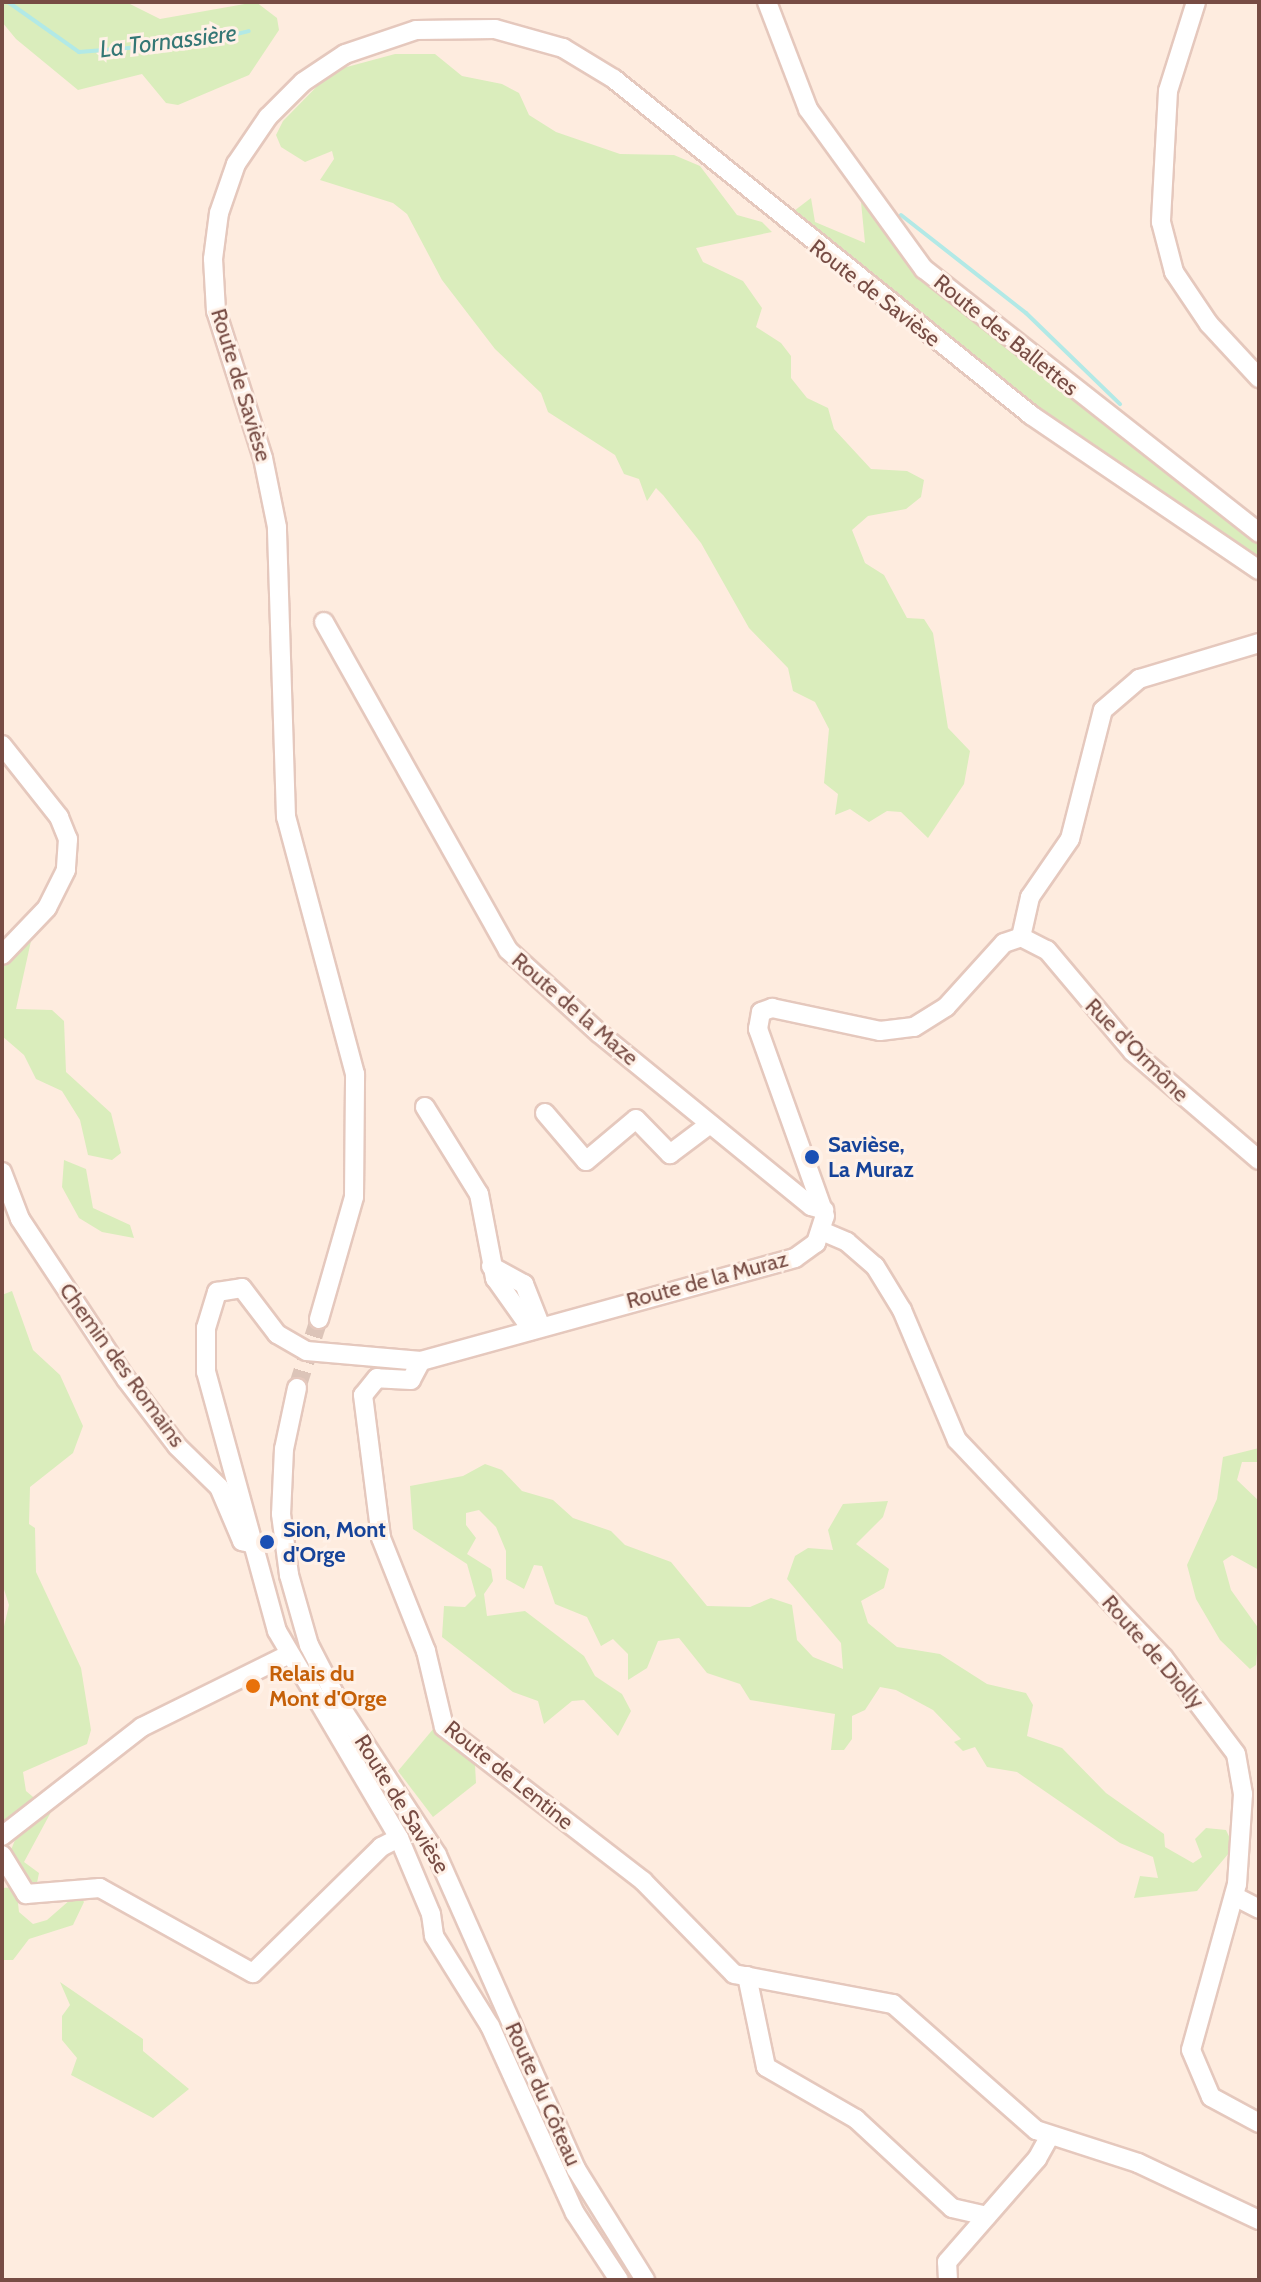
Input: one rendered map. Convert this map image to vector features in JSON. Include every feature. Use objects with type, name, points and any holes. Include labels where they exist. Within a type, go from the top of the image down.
[{"type":"street","name":"Route des Ballettes","points":[[767,2],[808,109],[924,269],[1259,533]]},
{"type":"street","points":[[1196,2],[1168,91],[1161,222],[1174,272],[1209,324],[1259,378]]},
{"type":"street","name":"Route de Savièse","points":[[319,1319],[354,1197],[356,1085],[342,1013],[286,817],[277,527],[263,458],[218,319],[213,259],[219,213],[236,164],[268,117],[303,82],[345,54],[416,30],[495,29],[563,48],[614,79],[1031,415],[1259,570]]},
{"type":"street","name":"Route de la Maze","points":[[324,622],[494,933],[525,970],[811,1206],[824,1210]]},
{"type":"street","points":[[824,1232],[824,1210],[758,1029],[761,1012],[772,1008],[880,1031],[914,1027],[946,1007],[1004,943],[1021,937],[1030,897],[1070,839],[1103,710],[1139,679],[1259,643]]},
{"type":"street","points":[[2,745],[44,796],[68,839],[66,870],[39,922],[2,955]]},
{"type":"street","name":"Rue d'Ormône","points":[[1021,937],[1047,950],[1133,1052],[1259,1160]]},
{"type":"street","points":[[425,1107],[479,1194],[491,1266],[536,1329]]},
{"type":"street","points":[[545,1113],[586,1161],[636,1119],[670,1154],[710,1124]]},
{"type":"street","name":"Chemin des Romains","points":[[2,1172],[20,1219],[126,1379],[177,1446],[219,1487],[242,1541],[254,1544]]},
{"type":"street","name":"Route de la Muraz","points":[[619,2280],[575,2213],[490,2026],[434,1936],[431,1914],[399,1838],[288,1655],[206,1372],[206,1328],[217,1292],[239,1286],[277,1334],[307,1351],[421,1361],[785,1261],[808,1251],[824,1232]]},
{"type":"street","name":"Route de Diolly","points":[[824,1232],[853,1246],[883,1279],[957,1440],[1163,1657],[1228,1741],[1241,1769],[1243,1794],[1234,1896],[1191,2050],[1211,2097],[1259,2123]]},
{"type":"street","name":"Route de Lentine","points":[[421,1361],[411,1380],[377,1378],[363,1395],[381,1538],[426,1651],[438,1717],[452,1735],[643,1881],[720,1964],[747,1976],[893,2004],[997,2101],[1049,2137],[1138,2163],[1259,2220]]},
{"type":"street","name":"Route de Savièse","points":[[297,1388],[281,1501],[297,1609],[334,1694],[426,1834],[458,1899]]},
{"type":"street","points":[[2,1836],[142,1727],[288,1655]]},
{"type":"street","points":[[2,1855],[26,1894],[100,1888],[253,1973],[343,1883],[399,1838]]},
{"type":"street","points":[[1234,1896],[1259,1909]]},
{"type":"street","points":[[431,1914],[458,1899]]},
{"type":"street","name":"Route du Côteau","points":[[458,1899],[576,2169],[645,2280]]},
{"type":"street","points":[[747,1976],[766,2067],[856,2119],[952,2208],[987,2216]]},
{"type":"street","points":[[948,2280],[947,2262],[1049,2137]]},
{"type":"green space","points":[[2,2],[126,2],[160,19],[256,2],[277,18],[279,30],[249,75],[178,105],[166,103],[142,74],[78,90],[16,39],[2,22]]},
{"type":"green space","points":[[395,54],[435,54],[462,76],[502,84],[519,93],[529,115],[556,132],[620,154],[674,155],[700,166],[737,215],[762,222],[772,232],[696,248],[703,262],[743,281],[762,308],[756,327],[781,343],[791,356],[791,378],[807,398],[828,408],[834,429],[871,469],[907,471],[924,480],[921,497],[906,509],[868,516],[852,530],[865,563],[884,575],[907,618],[924,619],[933,633],[948,728],[970,751],[964,784],[928,838],[901,812],[887,811],[869,822],[850,809],[835,815],[838,794],[824,783],[829,729],[815,702],[793,691],[788,668],[749,628],[701,543],[663,495],[656,488],[647,501],[639,479],[624,474],[615,455],[548,412],[541,393],[495,349],[442,280],[407,214],[393,203],[320,180],[334,159],[332,151],[305,162],[281,147],[276,135],[283,121],[332,71]]},
{"type":"green space","points":[[811,198],[815,222],[865,243],[861,202],[954,307],[1259,541],[1259,562],[1013,390],[790,214]]},
{"type":"green space","points":[[31,941],[16,1009],[52,1010],[64,1021],[66,1072],[111,1113],[121,1153],[112,1160],[88,1155],[80,1120],[62,1091],[36,1079],[24,1055],[2,1036],[2,966],[12,945]]},
{"type":"green space","points":[[64,1160],[86,1169],[93,1208],[130,1225],[134,1238],[102,1232],[79,1218],[62,1187]]},
{"type":"green space","points":[[12,1291],[33,1350],[60,1375],[83,1426],[73,1453],[30,1487],[29,1524],[35,1528],[36,1572],[81,1668],[91,1730],[87,1744],[23,1772],[26,1791],[51,1812],[24,1862],[39,1873],[36,1888],[17,1894],[19,1912],[33,1924],[47,1920],[78,1893],[84,1902],[73,1925],[29,1939],[13,1960],[2,1960],[2,1888],[17,1887],[9,1855],[17,1835],[2,1830],[2,1635],[9,1605],[2,1583],[2,1295]]},
{"type":"green space","points":[[1259,1448],[1259,1462],[1242,1462],[1237,1480],[1259,1501],[1259,1570],[1232,1555],[1223,1561],[1231,1590],[1259,1629],[1256,1665],[1250,1669],[1220,1640],[1196,1599],[1187,1565],[1217,1499],[1223,1457]]},
{"type":"green space","points":[[485,1464],[502,1470],[522,1491],[553,1500],[573,1518],[611,1531],[625,1545],[671,1562],[707,1606],[750,1607],[771,1598],[792,1605],[797,1640],[813,1657],[843,1669],[841,1643],[787,1579],[795,1556],[808,1548],[833,1550],[828,1530],[843,1504],[888,1501],[883,1517],[856,1544],[889,1569],[884,1588],[861,1601],[868,1623],[897,1647],[940,1654],[987,1684],[1026,1693],[1033,1705],[1027,1736],[1062,1748],[1106,1793],[1164,1834],[1165,1847],[1193,1863],[1202,1857],[1195,1839],[1206,1828],[1226,1830],[1234,1847],[1197,1891],[1134,1898],[1140,1876],[1158,1878],[1153,1857],[1120,1843],[1017,1772],[987,1767],[975,1747],[963,1751],[954,1742],[961,1739],[933,1710],[896,1690],[880,1687],[865,1710],[852,1716],[852,1739],[844,1750],[831,1750],[835,1714],[750,1700],[740,1684],[707,1673],[679,1638],[658,1641],[647,1668],[628,1680],[628,1654],[613,1639],[601,1646],[587,1617],[555,1604],[542,1566],[534,1565],[524,1589],[506,1579],[506,1551],[496,1527],[479,1510],[466,1513],[466,1525],[476,1538],[467,1554],[491,1569],[493,1581],[484,1594],[487,1616],[525,1611],[584,1656],[595,1676],[622,1694],[631,1711],[618,1736],[584,1700],[572,1701],[544,1724],[538,1701],[513,1692],[442,1637],[444,1606],[465,1607],[476,1596],[467,1564],[413,1529],[410,1486],[463,1476]]},
{"type":"green space","points":[[434,1728],[475,1765],[476,1783],[433,1817],[398,1771]]},
{"type":"green space","points":[[60,1982],[143,2039],[143,2051],[189,2089],[153,2118],[71,2075],[77,2058],[62,2040],[62,2016],[70,2005]]},
{"type":"waterway","name":"La Tornassière","points":[[8,2],[79,52],[204,42],[249,31]]},
{"type":"waterway","points":[[901,215],[1026,313],[1120,404]]},
{"type":"tunnel","points":[[297,1388],[319,1319]]},
{"type":"place","name":"Savièse, La Muraz","points":[[812,1157]]},
{"type":"place","name":"Sion, Mont d'Orge","points":[[267,1542]]},
{"type":"place","name":"Relais du Mont d'Orge","points":[[253,1686]]}]
